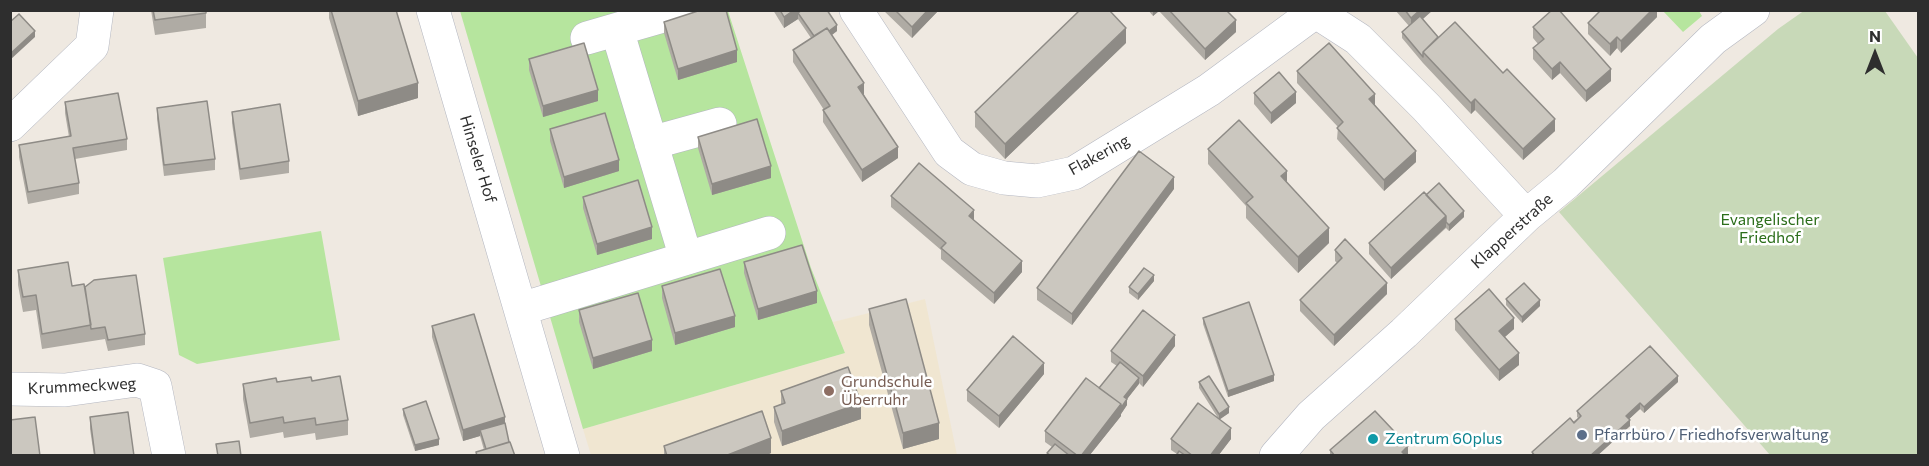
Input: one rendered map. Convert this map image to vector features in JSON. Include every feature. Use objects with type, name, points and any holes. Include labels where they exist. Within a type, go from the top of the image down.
[{"type":"street","points":[[10,125],[92,46],[97,10]]},
{"type":"street","name":"Hinseler Hof","points":[[433,10],[563,456]]},
{"type":"street","points":[[684,10],[602,34],[651,143],[686,258]]},
{"type":"street","name":"Flakering","points":[[856,10],[949,152],[972,169],[1004,178],[1036,181],[1074,173],[1171,114],[1209,90],[1314,11],[1358,39],[1426,107],[1526,216]]},
{"type":"street","name":"Klapperstraße","points":[[1276,456],[1311,416],[1404,333],[1526,216],[1566,183],[1713,39],[1753,10]]},
{"type":"street","points":[[651,143],[720,124]]},
{"type":"street","points":[[521,309],[769,233]]},
{"type":"street","name":"Krummeckweg","points":[[10,389],[65,390],[137,380],[155,386],[169,456]]},
{"type":"shaded area","name":"Grundschule Überruhr","points":[[925,299],[957,455],[591,455],[583,429],[845,353],[833,322]]},
{"type":"green space","name":"Evangelischer Friedhof","points":[[1805,10],[1885,11],[1918,58],[1918,455],[1770,455],[1559,212],[1778,29]]},
{"type":"green space","points":[[460,11],[728,11],[811,268],[845,353],[583,429]]},
{"type":"green space","points":[[1663,11],[1699,11],[1702,16],[1683,32]]},
{"type":"green space","points":[[321,231],[340,340],[197,364],[179,355],[163,258]]},
{"type":"building","points":[[153,10],[206,10],[206,13],[155,20]]},
{"type":"building","points":[[331,10],[396,10],[418,83],[358,101]]},
{"type":"building","points":[[701,10],[726,10],[737,50],[678,69],[664,22]]},
{"type":"building","points":[[780,10],[794,10],[784,17]]},
{"type":"building","points":[[802,10],[827,10],[837,25],[829,31],[827,28],[814,36],[798,13]]},
{"type":"building","points":[[895,10],[928,10],[912,27]]},
{"type":"building","points":[[1080,10],[1109,10],[1126,28],[1005,144],[975,112]]},
{"type":"building","points":[[1169,10],[1226,10],[1236,20],[1205,49]]},
{"type":"building","points":[[1405,10],[1420,10],[1411,18]]},
{"type":"building","points":[[1552,10],[1559,10],[1611,69],[1586,91],[1560,62],[1552,69],[1533,48],[1544,39],[1533,27]]},
{"type":"building","points":[[1601,10],[1652,10],[1621,41],[1617,37],[1610,44],[1588,23]]},
{"type":"building","points":[[19,14],[35,31],[10,54],[10,22]]},
{"type":"building","points":[[1420,16],[1438,37],[1423,52],[1423,57],[1402,32]]},
{"type":"building","points":[[1455,22],[1503,73],[1507,69],[1555,119],[1523,149],[1475,99],[1471,103],[1423,52]]},
{"type":"building","points":[[827,28],[864,83],[858,87],[898,147],[862,170],[823,110],[830,106],[793,50]]},
{"type":"building","points":[[584,43],[598,90],[543,106],[529,59]]},
{"type":"building","points":[[1329,43],[1375,94],[1369,99],[1416,151],[1384,180],[1337,128],[1343,122],[1297,71]]},
{"type":"building","points":[[1279,72],[1296,92],[1271,113],[1254,93]]},
{"type":"building","points":[[118,93],[127,139],[73,148],[79,183],[28,192],[19,145],[71,136],[65,102]]},
{"type":"building","points":[[207,101],[215,159],[164,165],[157,108]]},
{"type":"building","points":[[280,104],[289,161],[240,169],[232,112]]},
{"type":"building","points":[[605,113],[619,160],[564,177],[550,129]]},
{"type":"building","points":[[757,119],[771,166],[712,184],[698,137]]},
{"type":"building","points":[[1239,120],[1287,171],[1281,176],[1329,228],[1298,257],[1246,203],[1253,197],[1208,149]]},
{"type":"building","points":[[1139,151],[1174,177],[1072,314],[1037,288]]},
{"type":"building","points":[[919,163],[974,210],[969,216],[1022,261],[994,293],[941,248],[946,243],[891,196]]},
{"type":"building","points":[[638,180],[652,227],[597,244],[583,197]]},
{"type":"building","points":[[1439,183],[1464,211],[1449,225],[1446,222],[1446,216],[1426,195]]},
{"type":"building","points":[[1424,192],[1446,216],[1391,268],[1369,243]]},
{"type":"building","points":[[1345,239],[1387,283],[1334,335],[1300,300],[1342,258],[1335,250]]},
{"type":"building","points":[[802,245],[817,291],[758,309],[744,262]]},
{"type":"building","points":[[68,262],[72,286],[84,284],[91,325],[42,334],[36,295],[23,297],[18,270]]},
{"type":"building","points":[[1144,268],[1154,275],[1138,294],[1129,287]]},
{"type":"building","points":[[720,269],[735,316],[675,333],[662,286]]},
{"type":"building","points":[[136,275],[145,334],[108,340],[105,327],[91,329],[85,287],[94,280]]},
{"type":"building","points":[[1524,283],[1540,300],[1522,317],[1506,299]]},
{"type":"building","points":[[1489,289],[1514,318],[1499,331],[1519,353],[1499,370],[1455,319]]},
{"type":"building","points":[[638,293],[652,340],[593,358],[579,310]]},
{"type":"building","points":[[906,299],[939,423],[903,433],[869,309]]},
{"type":"building","points":[[1249,302],[1274,375],[1228,391],[1203,318]]},
{"type":"building","points":[[1143,310],[1175,335],[1143,376],[1111,351]]},
{"type":"building","points":[[474,314],[505,417],[463,430],[432,326]]},
{"type":"building","points":[[1013,336],[1044,363],[999,416],[967,390]]},
{"type":"building","points":[[1650,346],[1678,376],[1644,407],[1640,403],[1626,416],[1630,420],[1590,456],[1535,456],[1532,452],[1570,418],[1574,423],[1581,416],[1577,411]]},
{"type":"building","points":[[1120,362],[1139,378],[1124,397],[1127,399],[1121,408],[1121,404],[1099,388]]},
{"type":"building","points":[[848,367],[861,403],[782,431],[774,407],[785,403],[781,391]]},
{"type":"building","points":[[340,376],[348,420],[316,425],[315,418],[284,423],[283,417],[250,423],[243,384],[276,378],[277,382],[311,377],[312,381]]},
{"type":"building","points":[[1209,376],[1229,407],[1219,414],[1199,382]]},
{"type":"building","points":[[1086,378],[1121,404],[1081,456],[1078,456],[1045,431]]},
{"type":"building","points":[[426,401],[439,439],[415,445],[403,409]]},
{"type":"building","points":[[1198,403],[1231,428],[1210,456],[1193,456],[1171,439]]},
{"type":"building","points":[[762,411],[771,438],[725,456],[667,456],[664,446]]},
{"type":"building","points":[[1375,411],[1408,446],[1402,452],[1406,456],[1335,456],[1330,450]]},
{"type":"building","points":[[128,412],[134,456],[95,456],[90,417]]},
{"type":"building","points":[[35,417],[40,456],[10,456],[10,420]]},
{"type":"building","points":[[505,423],[509,442],[486,449],[480,430]]},
{"type":"building","points":[[239,441],[241,456],[218,456],[216,444]]},
{"type":"building","points":[[510,442],[515,456],[477,456],[476,452]]},
{"type":"building","points":[[1055,444],[1070,456],[1051,456],[1047,453]]},
{"type":"building","points":[[1179,451],[1186,456],[1176,456]]},
{"type":"place","name":"Grundschule Überruhr","points":[[829,391]]},
{"type":"place","name":"Pfarrbüro / Friedhofsverwaltung","points":[[1582,435]]},
{"type":"place","name":"Zentrum 60plus","points":[[1373,439]]}]
